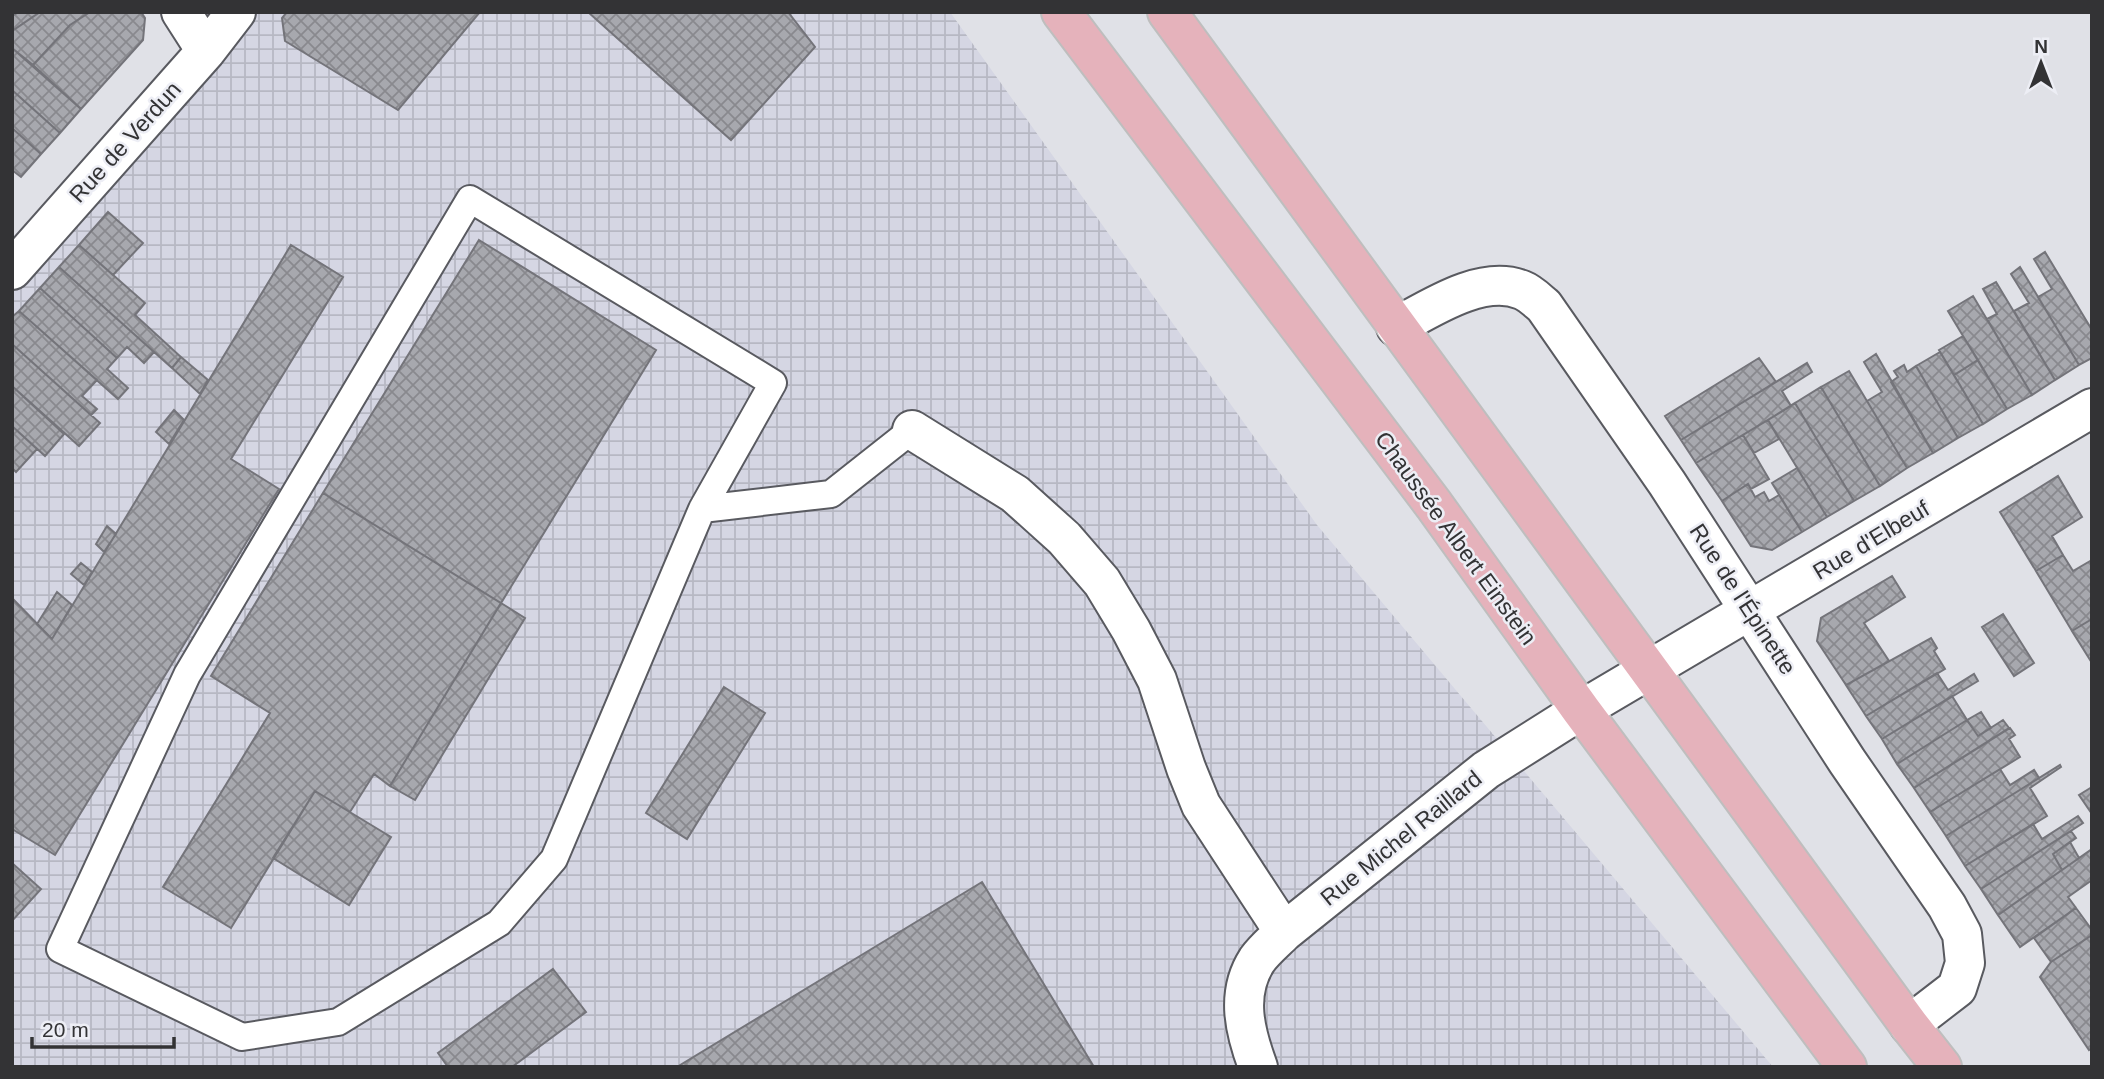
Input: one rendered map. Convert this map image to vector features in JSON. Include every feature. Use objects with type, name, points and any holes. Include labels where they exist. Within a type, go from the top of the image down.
[{"type":"main road","name":"Chaussée Albert Einstein","points":[[1062,12],[1434,505],[1581,710],[1847,1067]]},
{"type":"main road","points":[[1167,12],[1942,1067]]},
{"type":"street","points":[[181,12],[206,51]]},
{"type":"street","name":"Rue de Verdun","points":[[12,270],[206,51],[236,12]]},
{"type":"street","name":"Rue de l'Épinette","points":[[1396,327],[1465,292],[1495,285],[1523,290],[1544,306],[1667,482],[1847,761],[1947,906],[1962,934],[1965,963],[1957,988],[1909,1025]]},
{"type":"street","name":"Rue d'Elbeuf","points":[[1649,669],[2092,408]]},
{"type":"street","points":[[912,430],[1015,494],[1064,538],[1102,582],[1157,680],[1201,805],[1284,932]]},
{"type":"street","name":"Rue Michel Raillard","points":[[1258,1067],[1245,1028],[1243,1006],[1246,982],[1258,959],[1284,932],[1486,770],[1649,669]]},
{"type":"lane","points":[[470,199],[773,383],[702,509],[554,859],[499,923],[338,1022],[242,1037],[61,949],[187,675],[470,199]]},
{"type":"lane","points":[[702,509],[831,494],[912,430]]},
{"type":"shaded area","points":[[207,12],[950,12],[1317,525],[1773,1067],[12,1067],[12,272],[208,15]]},
{"type":"building","points":[[19,12],[40,12],[12,31],[12,16]]},
{"type":"building","points":[[40,12],[90,12],[70,25],[33,65],[12,48],[12,31]]},
{"type":"building","points":[[90,12],[141,12],[145,18],[143,40],[81,109],[33,65],[70,25]]},
{"type":"building","points":[[287,12],[480,12],[398,110],[285,41],[282,18]]},
{"type":"building","points":[[588,12],[788,12],[815,47],[731,140]]},
{"type":"building","points":[[12,48],[81,109],[60,133],[12,90]]},
{"type":"building","points":[[12,90],[60,133],[41,154],[12,128]]},
{"type":"building","points":[[12,128],[41,154],[21,177],[12,170]]},
{"type":"building","points":[[108,212],[143,243],[113,275],[79,245]]},
{"type":"building","points":[[479,240],[656,350],[501,603],[323,493]]},
{"type":"building","points":[[79,245],[145,303],[135,315],[181,357],[172,368],[59,267]]},
{"type":"building","points":[[291,245],[343,277],[231,459],[279,489],[55,855],[12,829],[12,598],[52,639]]},
{"type":"building","points":[[2045,252],[2092,330],[2092,358],[2079,365],[2038,297],[2052,289],[2034,259]]},
{"type":"building","points":[[59,267],[154,352],[144,363],[127,347],[117,358],[40,288]]},
{"type":"building","points":[[2020,267],[2079,365],[2055,380],[2014,311],[2029,303],[2011,274]]},
{"type":"building","points":[[1996,282],[2055,380],[2032,395],[1987,319],[1997,314],[1983,289]]},
{"type":"building","points":[[40,288],[117,358],[107,369],[128,388],[118,399],[19,311]]},
{"type":"building","points":[[1973,296],[2032,395],[2007,409],[1948,311]]},
{"type":"building","points":[[19,311],[97,380],[82,396],[97,409],[91,415],[12,344],[12,317]]},
{"type":"building","points":[[1963,336],[1978,360],[1954,375],[1939,350]]},
{"type":"building","points":[[12,344],[100,423],[79,446],[12,386]]},
{"type":"building","points":[[1940,352],[1983,424],[1958,438],[1916,366]]},
{"type":"building","points":[[1876,354],[1933,453],[1907,468],[1867,401],[1882,392],[1864,362]]},
{"type":"building","points":[[181,357],[208,380],[200,394],[172,368]]},
{"type":"building","points":[[1759,358],[1776,382],[1681,440],[1665,416]]},
{"type":"building","points":[[1978,360],[2007,409],[1983,424],[1954,375]]},
{"type":"building","points":[[1807,363],[1812,372],[1782,391],[1791,406],[1696,463],[1681,440]]},
{"type":"building","points":[[1904,365],[1907,372],[1916,366],[1958,438],[1933,453],[1891,382],[1898,377],[1894,371]]},
{"type":"building","points":[[1849,371],[1907,468],[1880,486],[1821,387]]},
{"type":"building","points":[[12,386],[64,434],[45,456],[12,426]]},
{"type":"building","points":[[1821,387],[1880,486],[1854,501],[1795,403]]},
{"type":"building","points":[[1795,403],[1854,501],[1827,517],[1768,420]]},
{"type":"building","points":[[174,410],[184,420],[169,444],[156,432]]},
{"type":"building","points":[[1768,420],[1779,439],[1754,453],[1743,435]]},
{"type":"building","points":[[12,426],[37,449],[16,472],[12,468]]},
{"type":"building","points":[[1743,435],[1769,479],[1751,489],[1748,484],[1722,501],[1696,463]]},
{"type":"building","points":[[1797,468],[1827,517],[1802,532],[1772,483]]},
{"type":"building","points":[[2058,476],[2082,517],[2052,536],[2063,555],[2036,571],[2000,512]]},
{"type":"building","points":[[1748,484],[1755,497],[1764,492],[1769,501],[1779,495],[1802,532],[1772,550],[1751,546],[1722,501]]},
{"type":"building","points":[[323,493],[501,603],[390,786],[374,774],[350,812],[315,791],[231,928],[163,887],[270,713],[211,676]]},
{"type":"building","points":[[107,526],[116,534],[104,552],[96,544]]},
{"type":"building","points":[[2063,555],[2073,571],[2092,560],[2092,619],[2072,631],[2036,571]]},
{"type":"building","points":[[81,563],[92,572],[84,585],[71,574]]},
{"type":"building","points":[[1892,576],[1905,597],[1864,623],[1889,661],[1846,685],[1817,641],[1821,618]]},
{"type":"building","points":[[57,592],[72,605],[52,639],[37,624]]},
{"type":"building","points":[[501,603],[525,618],[415,800],[390,786]]},
{"type":"building","points":[[2003,614],[2034,663],[2014,676],[1982,627]]},
{"type":"building","points":[[2092,619],[2092,663],[2072,631]]},
{"type":"building","points":[[1931,638],[1937,648],[1934,651],[1945,669],[1866,716],[1846,685]]},
{"type":"building","points":[[1937,673],[1948,690],[1974,674],[1978,681],[1882,739],[1866,716]]},
{"type":"building","points":[[724,687],[765,713],[687,839],[646,813]]},
{"type":"building","points":[[1952,696],[1967,720],[1897,764],[1882,739]]},
{"type":"building","points":[[1981,712],[1991,728],[1978,736],[1967,720]]},
{"type":"building","points":[[1967,720],[1978,736],[2003,720],[2009,728],[1914,788],[1897,764]]},
{"type":"building","points":[[2010,728],[2015,735],[2009,739],[2020,757],[1930,812],[1914,788]]},
{"type":"building","points":[[2060,765],[2061,767],[2030,788],[2047,816],[1965,866],[1946,836]]},
{"type":"building","points":[[2000,769],[2010,785],[2034,770],[2039,778],[1946,836],[1930,812]]},
{"type":"building","points":[[2092,787],[2092,814],[2079,795]]},
{"type":"building","points":[[315,791],[391,837],[349,905],[273,858]]},
{"type":"building","points":[[2078,816],[2083,823],[1981,889],[1965,866],[2033,824],[2042,839]]},
{"type":"building","points":[[2071,831],[2076,838],[2053,854],[2062,870],[1998,915],[1981,889]]},
{"type":"building","points":[[2070,842],[2079,858],[2062,870],[2053,854]]},
{"type":"building","points":[[2092,849],[2092,880],[2068,897],[2076,908],[2020,947],[1998,915]]},
{"type":"building","points":[[12,863],[41,889],[12,921]]},
{"type":"building","points":[[982,882],[1094,1067],[677,1067]]},
{"type":"building","points":[[2076,908],[2092,930],[2092,935],[2051,962],[2034,938]]},
{"type":"building","points":[[2092,935],[2092,1048],[2089,1050],[2040,977],[2051,962]]},
{"type":"building","points":[[553,969],[586,1012],[512,1067],[448,1067],[438,1053]]}]
